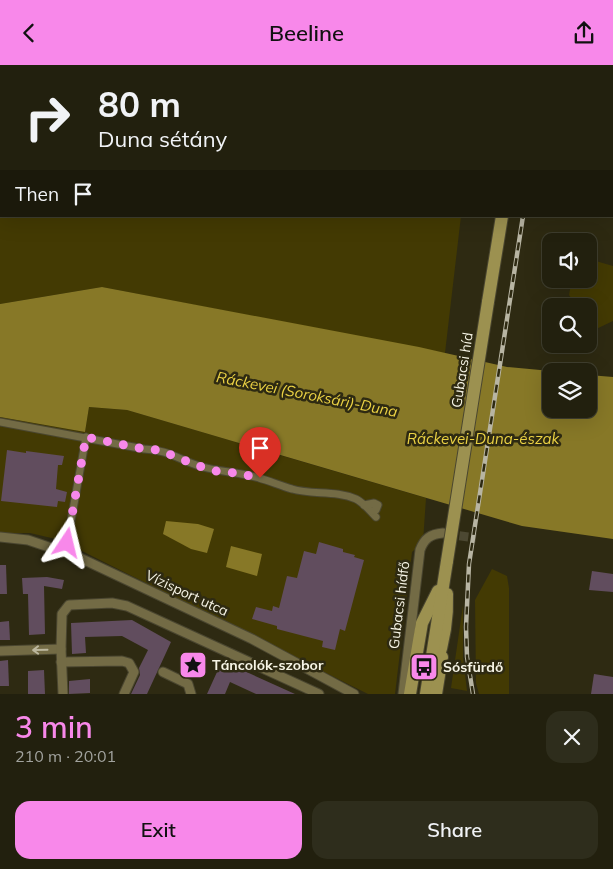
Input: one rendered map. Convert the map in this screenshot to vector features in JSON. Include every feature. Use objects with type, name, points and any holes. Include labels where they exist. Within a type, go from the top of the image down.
[{"type":"main road","name":"Gubacsi híd","points":[[447,565],[502,217]]},
{"type":"main road","points":[[436,694],[448,611],[447,565]]},
{"type":"main road","points":[[410,694],[422,623],[438,592],[447,565]]},
{"type":"main road","points":[[426,694],[447,565]]},
{"type":"main road","points":[[426,694],[444,641]]},
{"type":"street","points":[[0,422],[144,449],[159,450],[215,471],[260,478],[291,489],[310,493],[345,496],[357,499],[364,505],[374,503],[378,505],[373,514]]},
{"type":"street","points":[[64,551],[86,437]]},
{"type":"street","name":"Gubacsi hídfő","points":[[403,694],[420,550],[423,542],[430,536],[435,533],[443,533]]},
{"type":"street","name":"Vízisport utca","points":[[0,537],[28,540],[64,551],[252,639],[354,694]]},
{"type":"street","points":[[63,694],[62,615],[69,605],[112,603],[128,606],[300,690],[319,694]]},
{"type":"street","points":[[0,651],[61,649]]},
{"type":"street","points":[[62,662],[122,661],[129,663],[134,672],[124,694]]},
{"type":"street","points":[[163,672],[188,684],[191,694]]},
{"type":"shaded area","points":[[0,217],[461,217],[445,353],[102,287],[0,304]]},
{"type":"shaded area","points":[[597,261],[613,266],[613,321],[597,329],[597,298],[571,298],[569,295],[570,288],[597,288]]},
{"type":"shaded area","points":[[89,407],[127,410],[426,498],[423,542],[412,552],[395,694],[368,694],[60,540],[30,533],[0,533],[0,417],[85,432]]},
{"type":"shaded area","points":[[492,569],[507,576],[509,588],[509,694],[479,694],[476,683],[475,600]]},
{"type":"shaded area","points":[[463,605],[463,657],[467,691],[451,688]]},
{"type":"water","name":"Ráckevei-Duna-észak","points":[[102,287],[419,347],[507,367],[542,370],[542,418],[597,418],[597,376],[613,377],[613,539],[522,526],[127,410],[89,407],[85,432],[0,417],[0,304]]},
{"type":"water","points":[[166,521],[198,524],[214,529],[207,553],[191,549],[163,534]]},
{"type":"water","points":[[231,546],[262,554],[257,576],[226,567]]},
{"type":"building","points":[[7,450],[64,456],[62,465],[58,465],[56,489],[67,492],[65,502],[58,501],[57,507],[1,501]]},
{"type":"building","points":[[319,542],[343,549],[343,552],[364,560],[345,631],[340,629],[335,650],[322,647],[323,641],[277,629],[277,626],[252,619],[256,607],[272,611],[273,606],[279,608],[287,576],[297,578],[304,551],[316,554]]},
{"type":"building","points":[[0,565],[6,565],[7,594],[0,594]]},
{"type":"building","points":[[592,571],[613,574],[613,592],[589,590]]},
{"type":"building","points":[[47,577],[64,580],[62,589],[44,586],[45,634],[29,635],[28,594],[23,594],[22,578]]},
{"type":"building","points":[[132,620],[171,642],[147,694],[131,694],[140,675],[139,668],[148,650],[122,636],[85,637],[86,653],[72,654],[71,623]]},
{"type":"building","points":[[9,621],[10,640],[0,640],[0,622]]},
{"type":"building","points":[[8,660],[9,686],[0,686],[0,661]]},
{"type":"building","points":[[222,661],[295,694],[256,694],[230,682],[225,694],[207,694]]},
{"type":"building","points":[[44,670],[45,694],[28,694],[28,671]]},
{"type":"building","points":[[594,674],[613,677],[613,694],[591,694]]},
{"type":"building","points":[[90,679],[90,693],[69,694],[69,681]]},
{"type":"tunnel","points":[[446,534],[476,538]]},
{"type":"railway","points":[[473,694],[467,657],[466,627],[469,564],[523,217]]},
{"type":"place","name":"Táncolók-szobor","points":[[193,665]]},
{"type":"place","name":"Sósfürdő","points":[[424,667]]},
{"type":"route","points":[[67,543],[86,437],[144,449],[159,450],[215,471],[260,478]]},
{"type":"water label","name":"Ráckevei (Soroksári)-Duna","points":[[307,394]]}]
